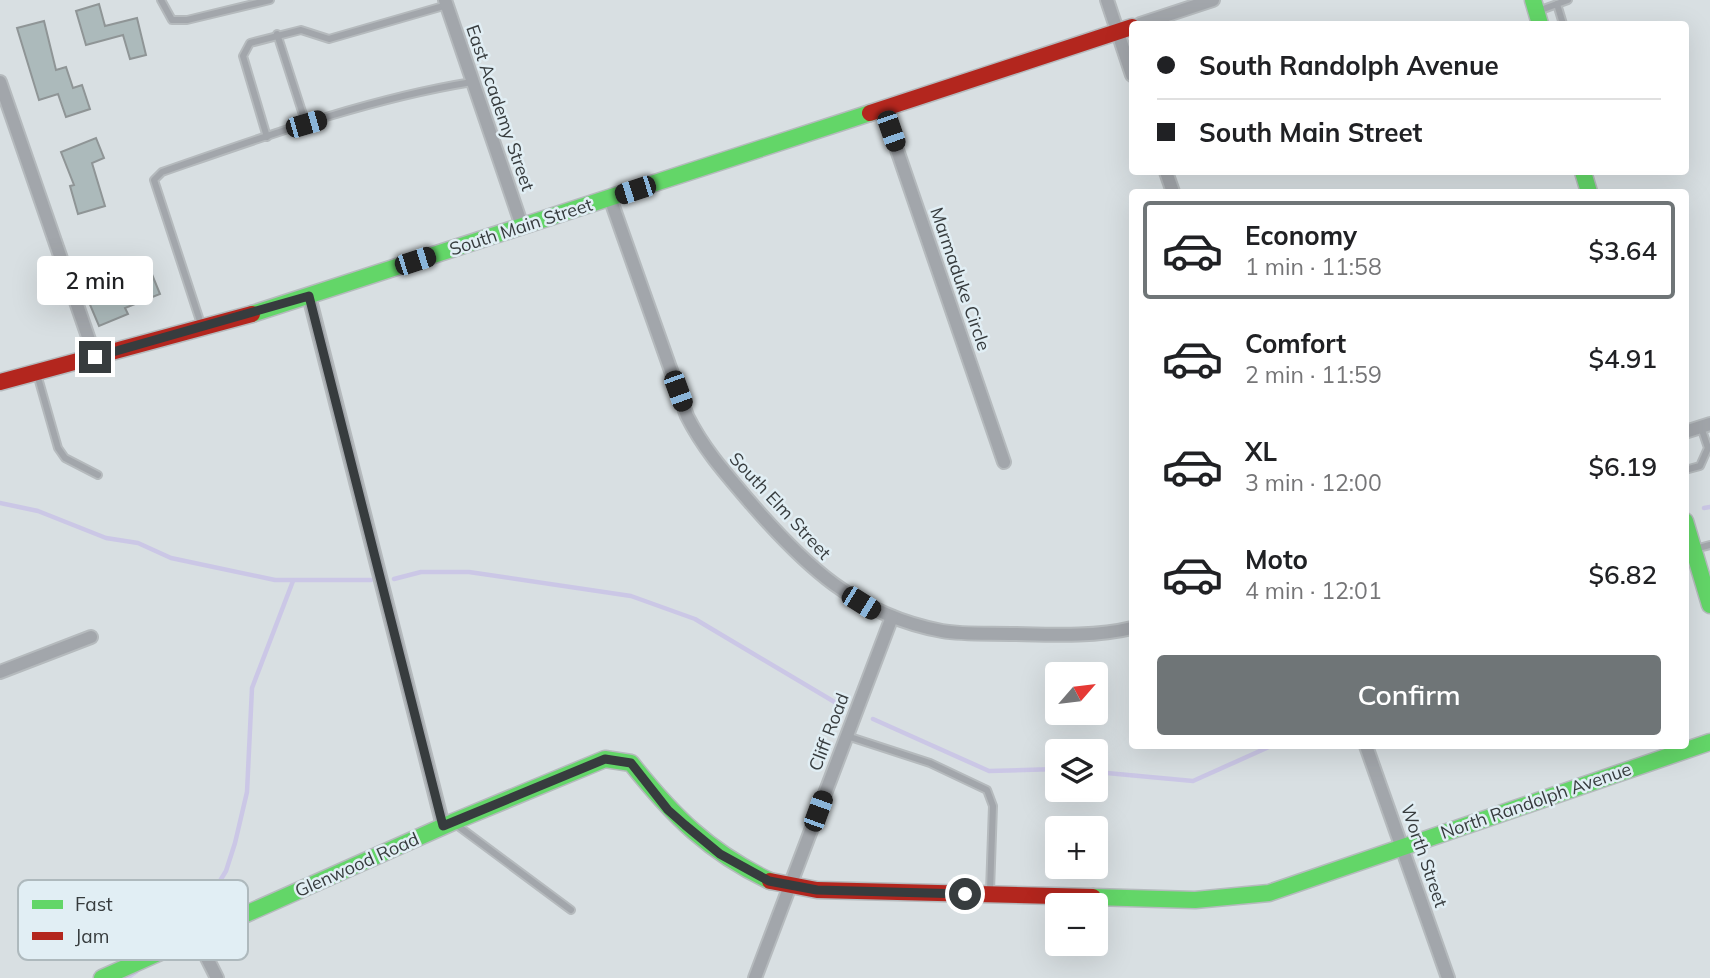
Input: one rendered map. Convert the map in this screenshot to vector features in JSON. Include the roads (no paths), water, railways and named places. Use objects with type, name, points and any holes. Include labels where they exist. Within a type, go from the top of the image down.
[{"type":"street","points":[[1107,0],[1125,29],[1129,55]]},
{"type":"street","points":[[1149,21],[1213,0]]},
{"type":"street","name":"East Academy Street","points":[[446,2],[522,226]]},
{"type":"street","name":"South Main Street","points":[[0,382],[202,329],[309,296],[1125,29]]},
{"type":"street","points":[[0,82],[95,357]]},
{"type":"street","name":"Marmaduke Circle","points":[[883,109],[1004,462]]},
{"type":"street","name":"South Elm Street","points":[[610,198],[687,416],[699,442],[782,540],[827,581],[878,613],[943,631],[1040,635],[1115,632],[1129,629]]},
{"type":"street","points":[[309,296],[448,824]]},
{"type":"street","points":[[1689,536],[1710,606]]},
{"type":"street","name":"Cliff Road","points":[[755,978],[892,617]]},
{"type":"street","points":[[0,672],[90,637]]},
{"type":"street","name":"North Randolph Avenue","points":[[647,780],[668,810],[720,854],[769,881],[790,886],[817,890],[1195,900],[1269,893],[1710,742]]},
{"type":"street","name":"Worth Street","points":[[1367,749],[1448,978]]},
{"type":"street","name":"Glenwood Road","points":[[248,913],[448,824],[605,759],[631,763],[647,780]]},
{"type":"street","name":"Glenwood Road","points":[[102,978],[142,960]]},
{"type":"street","points":[[208,960],[217,978]]},
{"type":"lane","points":[[161,0],[172,20],[187,20],[270,0]]},
{"type":"lane","points":[[1536,12],[1568,0]]},
{"type":"lane","points":[[267,137],[243,56],[250,43],[301,30],[329,39],[446,2]]},
{"type":"lane","points":[[1557,4],[1562,21]]},
{"type":"lane","points":[[277,34],[306,124]]},
{"type":"lane","points":[[202,329],[154,180],[162,172],[306,124],[436,88],[473,82]]},
{"type":"lane","points":[[37,372],[58,448],[65,458],[99,475]]},
{"type":"lane","points":[[1689,469],[1700,466],[1709,448],[1705,426]]},
{"type":"lane","points":[[1693,550],[1710,545]]},
{"type":"lane","points":[[847,736],[930,763],[987,790],[993,806],[990,895]]},
{"type":"lane","points":[[448,824],[571,910]]},
{"type":"waterway","points":[[0,503],[38,511],[106,538],[138,543],[171,558],[275,580],[371,580]]},
{"type":"waterway","points":[[1704,508],[1710,507]]},
{"type":"waterway","points":[[394,579],[421,572],[469,572],[631,596],[695,619],[843,707]]},
{"type":"waterway","points":[[220,880],[235,843],[247,792],[252,688],[293,581]]},
{"type":"waterway","points":[[873,719],[989,771],[1045,769]]},
{"type":"waterway","points":[[1108,773],[1193,781],[1264,749]]},
{"type":"waterway","points":[[127,978],[136,972]]}]
